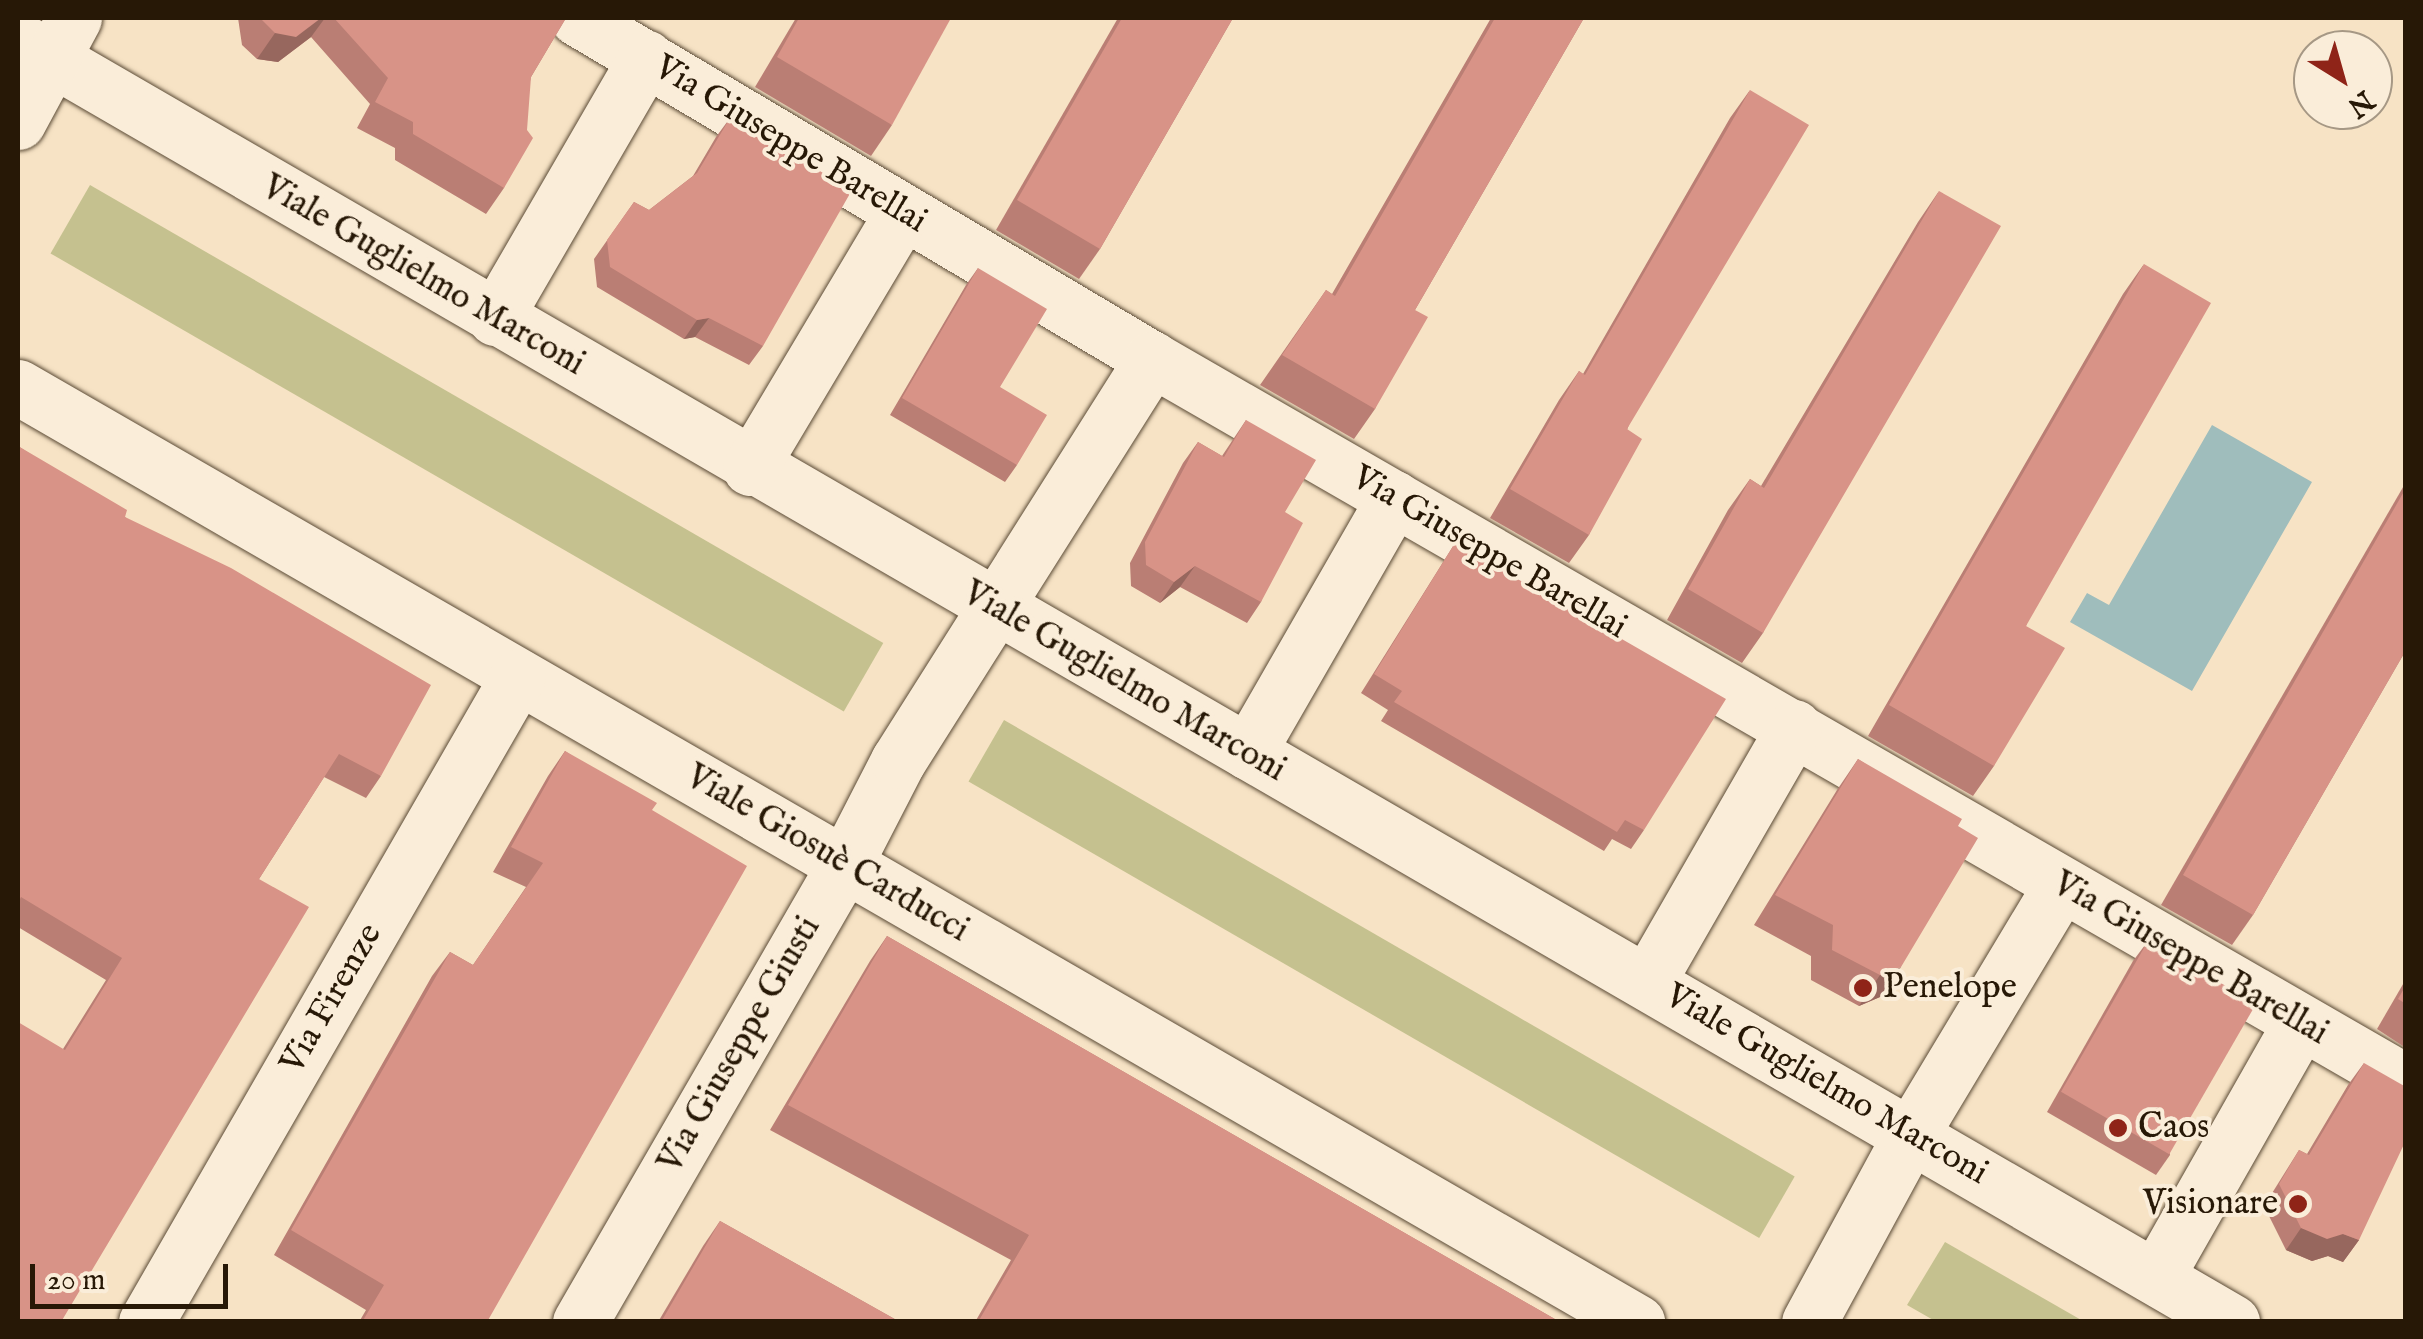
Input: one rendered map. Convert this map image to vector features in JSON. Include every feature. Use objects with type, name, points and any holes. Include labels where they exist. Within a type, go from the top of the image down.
[{"type":"street","name":"Via Giuseppe Barellai","points":[[577,18],[1152,359],[2406,1082]]},
{"type":"street","points":[[18,122],[47,38]]},
{"type":"street","name":"Viale Guglielmo Marconi","points":[[47,38],[495,318],[750,468],[1648,981],[2232,1322]]},
{"type":"street","points":[[495,318],[646,58]]},
{"type":"street","points":[[750,468],[902,213]]},
{"type":"street","name":"Via Giuseppe Giusti","points":[[580,1322],[845,864],[898,762],[1152,359]]},
{"type":"street","name":"Viale Giosuè Carducci","points":[[18,387],[1637,1322]]},
{"type":"street","points":[[1248,752],[1394,498]]},
{"type":"street","name":"Via Firenze","points":[[146,1322],[518,676]]},
{"type":"street","points":[[1648,981],[1794,727]]},
{"type":"street","points":[[1809,1322],[1910,1136],[2062,885]]},
{"type":"street","points":[[2156,1277],[2300,1023]]},
{"type":"shaded area","points":[[90,185],[883,643],[844,711],[51,253]]},
{"type":"shaded area","points":[[1004,720],[1795,1176],[1759,1238],[968,781]]},
{"type":"shaded area","points":[[1945,1242],[2083,1321],[1935,1321],[1907,1305]]},
{"type":"water","points":[[2212,425],[2312,482],[2192,691],[2070,622],[2087,593],[2109,605]]},
{"type":"building","points":[[260,18],[321,18],[296,37],[275,33]]},
{"type":"building","points":[[334,18],[566,18],[531,77],[527,130],[533,138],[504,188],[413,134],[413,122],[375,102],[388,78]]},
{"type":"building","points":[[799,18],[951,18],[892,125],[777,57]]},
{"type":"building","points":[[1122,18],[1233,18],[1100,249],[1017,200]]},
{"type":"building","points":[[1495,18],[1584,18],[1415,310],[1428,317],[1375,409],[1282,355],[1326,290],[1335,296]]},
{"type":"building","points":[[1750,90],[1809,125],[1627,429],[1642,439],[1589,535],[1510,489],[1579,371],[1585,375]]},
{"type":"building","points":[[730,118],[852,190],[763,346],[709,318],[697,320],[610,267],[607,240],[634,202],[649,210],[697,173]]},
{"type":"building","points":[[1939,191],[2001,226],[1763,633],[1688,589],[1750,479],[1764,488]]},
{"type":"building","points":[[2144,264],[2211,303],[2026,626],[2065,648],[1994,766],[1889,705]]},
{"type":"building","points":[[978,268],[1047,309],[1000,387],[1047,415],[1017,465],[902,398]]},
{"type":"building","points":[[1246,420],[1316,460],[1285,512],[1303,523],[1261,602],[1195,566],[1174,582],[1146,565],[1145,542],[1198,442],[1224,457]]},
{"type":"building","points":[[18,446],[127,510],[125,517],[231,568],[431,685],[381,776],[339,754],[259,879],[309,907],[61,1322],[18,1322],[18,1022],[65,1050],[122,958],[21,897],[18,903]]},
{"type":"building","points":[[2406,488],[2406,650],[2253,915],[2183,875]]},
{"type":"building","points":[[1455,543],[1726,699],[1644,830],[1625,820],[1617,832],[1394,702],[1402,691],[1374,674]]},
{"type":"building","points":[[565,751],[657,803],[652,810],[747,866],[487,1322],[362,1322],[384,1285],[291,1230],[450,952],[473,965],[543,863],[511,847]]},
{"type":"building","points":[[1858,759],[1962,819],[1958,826],[1978,838],[1901,967],[1880,975],[1832,950],[1833,925],[1775,895]]},
{"type":"building","points":[[887,936],[1560,1322],[978,1322],[1029,1235],[788,1105]]},
{"type":"building","points":[[2148,941],[2256,1004],[2169,1154],[2061,1092]]},
{"type":"building","points":[[2406,985],[2406,1004],[2398,999]]},
{"type":"building","points":[[2364,1063],[2406,1087],[2406,1140],[2359,1240],[2343,1234],[2327,1239],[2301,1228],[2279,1184],[2299,1150],[2309,1155]]},
{"type":"building","points":[[720,1221],[900,1322],[661,1322]]},
{"type":"place","name":"Penelope","points":[[1863,988]]},
{"type":"place","name":"Caos","points":[[2118,1128]]},
{"type":"place","name":"Visionare","points":[[2298,1204]]}]
